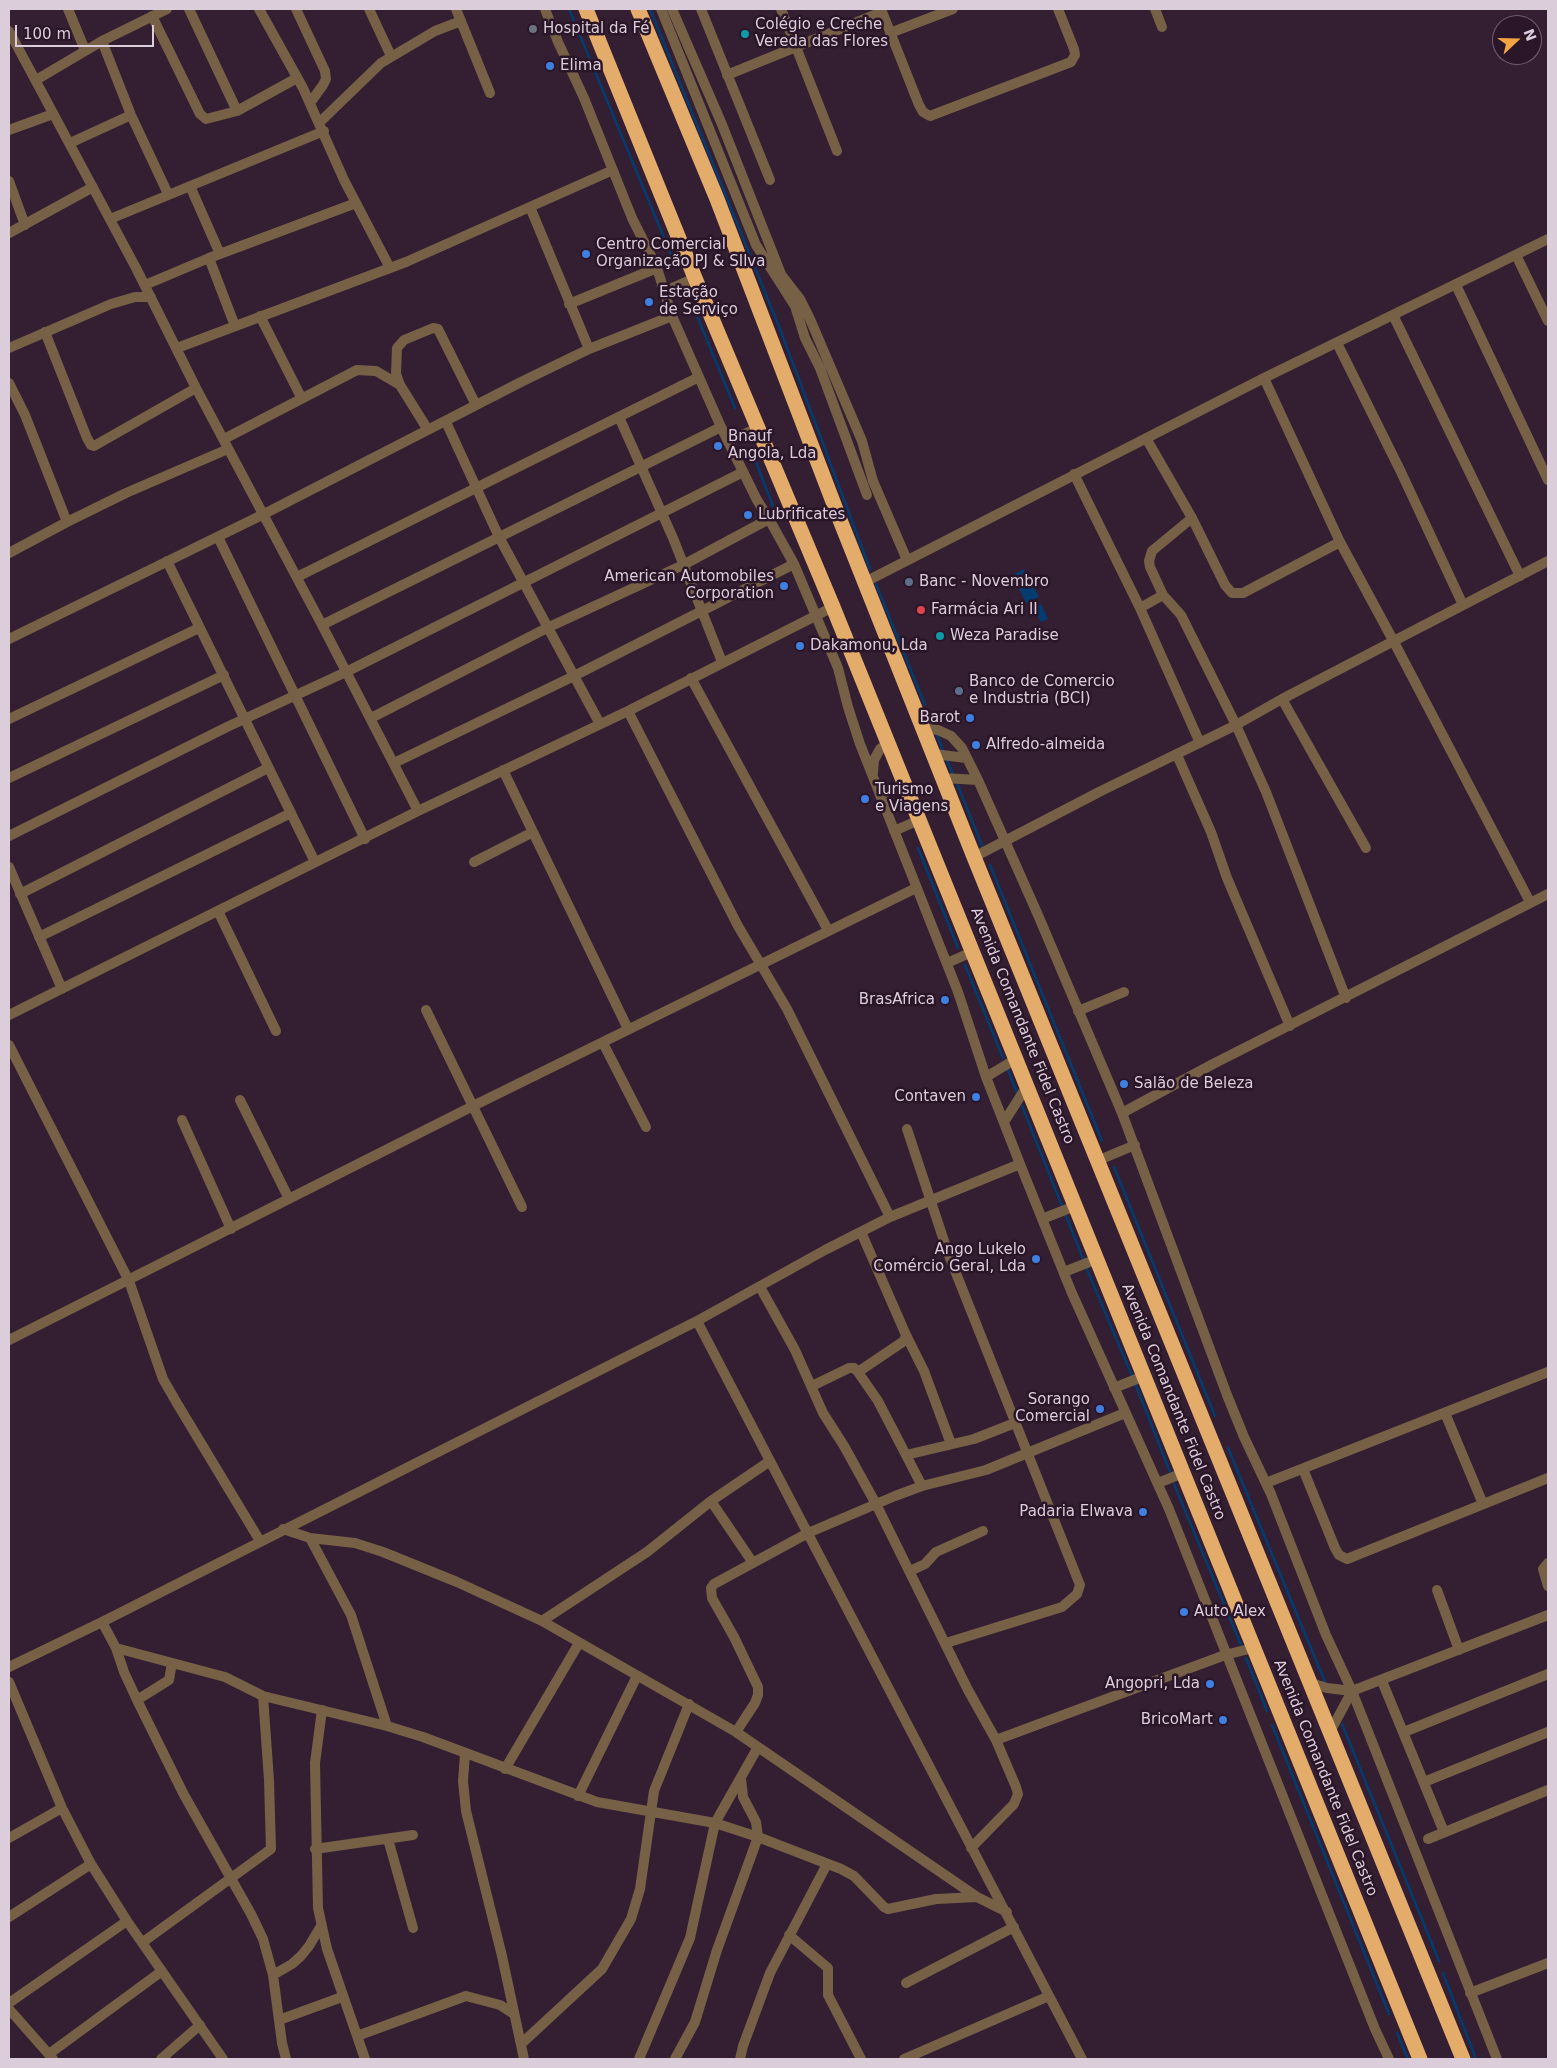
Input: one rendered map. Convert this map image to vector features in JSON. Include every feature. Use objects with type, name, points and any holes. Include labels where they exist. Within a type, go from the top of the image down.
[{"type":"highway","name":"Avenida Comandante Fidel Castro","points":[[586,9],[695,278],[833,607],[1420,2059]]},
{"type":"highway","points":[[592,9],[592,24]]},
{"type":"highway","name":"Avenida Comandante Fidel Castro","points":[[638,9],[717,199],[840,520],[974,857],[1099,1160],[1463,2059]]},
{"type":"street","points":[[68,9],[86,50]]},
{"type":"street","points":[[36,80],[102,41],[167,9]]},
{"type":"street","points":[[189,9],[237,111]]},
{"type":"street","points":[[259,9],[310,103],[356,203],[390,268]]},
{"type":"street","points":[[296,9],[325,71],[326,79],[310,103]]},
{"type":"street","points":[[369,9],[391,56]]},
{"type":"street","points":[[456,9],[490,93]]},
{"type":"street","points":[[544,9],[632,218],[656,268],[672,316],[727,441],[757,500],[794,564],[838,668],[848,708],[874,779],[958,992],[986,1076],[1020,1164],[1114,1388],[1158,1483],[1225,1655],[1270,1761],[1375,2029],[1389,2059]]},
{"type":"street","points":[[661,9],[756,245],[795,306],[805,338],[820,368],[867,495]]},
{"type":"street","points":[[672,9],[721,122],[782,274]]},
{"type":"street","points":[[701,9],[770,180]]},
{"type":"street","points":[[781,9],[837,150]]},
{"type":"street","points":[[890,33],[953,9]]},
{"type":"street","points":[[727,75],[881,11],[920,109],[932,116],[1071,62],[1075,56],[1074,50],[1058,9]]},
{"type":"street","points":[[1155,9],[1162,27]]},
{"type":"street","points":[[152,16],[202,117],[206,119],[237,111],[297,78]]},
{"type":"street","points":[[110,219],[190,186],[322,127],[381,63],[435,31],[462,21]]},
{"type":"street","points":[[9,31],[145,284],[196,388],[371,718],[418,812]]},
{"type":"street","points":[[102,41],[131,115],[168,194]]},
{"type":"street","points":[[9,130],[54,114]]},
{"type":"street","points":[[70,143],[131,115]]},
{"type":"street","points":[[177,348],[390,268],[613,170]]},
{"type":"street","points":[[9,181],[25,225]]},
{"type":"street","points":[[190,186],[220,254]]},
{"type":"street","points":[[9,233],[93,187]]},
{"type":"street","points":[[145,284],[356,203]]},
{"type":"street","points":[[530,207],[589,349]]},
{"type":"street","points":[[865,582],[1264,378],[1548,239]]},
{"type":"street","points":[[756,245],[782,274],[800,299],[825,351],[862,441],[873,481],[907,560]]},
{"type":"street","points":[[1516,255],[1548,321]]},
{"type":"street","points":[[210,258],[235,326]]},
{"type":"street","points":[[569,304],[656,268]]},
{"type":"street","points":[[665,292],[695,278]]},
{"type":"street","points":[[1456,285],[1548,480]]},
{"type":"street","points":[[9,348],[123,300],[151,297]]},
{"type":"street","points":[[1393,315],[1520,576]]},
{"type":"street","points":[[260,316],[301,397]]},
{"type":"street","points":[[9,639],[264,514],[589,349],[672,316]]},
{"type":"street","points":[[428,430],[400,385],[395,366],[399,344],[410,337],[436,328],[442,332],[476,405]]},
{"type":"street","points":[[45,332],[91,445],[94,446],[196,388]]},
{"type":"street","points":[[1337,343],[1401,472],[1464,606]]},
{"type":"street","points":[[224,439],[301,397],[357,370],[376,371],[400,385]]},
{"type":"street","points":[[297,577],[476,490],[699,377]]},
{"type":"street","points":[[1264,378],[1340,542],[1530,902]]},
{"type":"street","points":[[9,383],[25,415],[67,522]]},
{"type":"street","points":[[618,417],[660,514],[673,538],[700,611],[722,662]]},
{"type":"street","points":[[446,422],[499,537],[600,724]]},
{"type":"street","points":[[322,625],[721,427]]},
{"type":"street","points":[[727,441],[758,428]]},
{"type":"street","points":[[1146,438],[1192,518],[1225,585],[1232,593],[1236,595],[1243,593],[1340,542]]},
{"type":"street","points":[[9,553],[67,522],[228,449]]},
{"type":"street","points":[[9,836],[244,719],[346,672],[743,472]]},
{"type":"street","points":[[1074,474],[1140,608],[1200,743]]},
{"type":"street","points":[[1192,518],[1158,544],[1150,555],[1150,567],[1164,596],[1181,615],[1236,725],[1285,837],[1346,998]]},
{"type":"street","points":[[371,718],[547,628],[683,565],[769,519]]},
{"type":"street","points":[[218,536],[365,839]]},
{"type":"street","points":[[167,561],[315,862]]},
{"type":"street","points":[[394,763],[574,676],[794,564]]},
{"type":"street","points":[[974,857],[1101,791],[1236,725],[1282,699],[1520,576],[1547,564]]},
{"type":"street","points":[[1140,608],[1164,596]]},
{"type":"street","points":[[9,1015],[315,862],[628,711],[833,607]]},
{"type":"street","points":[[9,720],[199,628]]},
{"type":"street","points":[[9,778],[224,675]]},
{"type":"street","points":[[692,678],[828,930]]},
{"type":"street","points":[[1282,699],[1366,848]]},
{"type":"street","points":[[628,711],[738,926],[787,1009],[890,1218]]},
{"type":"street","points":[[923,728],[938,730],[951,736],[962,748],[1038,915],[1135,1145],[1227,1395],[1266,1483],[1326,1634],[1352,1692],[1427,1877],[1470,1993],[1498,2059]]},
{"type":"street","points":[[874,779],[872,769],[874,760],[880,749],[888,743]]},
{"type":"street","points":[[934,754],[966,758]]},
{"type":"street","points":[[1177,755],[1290,1026]]},
{"type":"street","points":[[20,894],[268,768]]},
{"type":"street","points":[[503,770],[628,1029]]},
{"type":"street","points":[[943,778],[978,780]]},
{"type":"street","points":[[880,795],[904,785]]},
{"type":"street","points":[[39,937],[291,813]]},
{"type":"street","points":[[894,831],[919,820]]},
{"type":"street","points":[[474,862],[533,832]]},
{"type":"street","points":[[9,867],[62,989]]},
{"type":"street","points":[[9,1340],[473,1106],[916,888]]},
{"type":"street","points":[[1122,1113],[1548,894]]},
{"type":"street","points":[[218,911],[276,1031]]},
{"type":"street","points":[[947,963],[972,952]]},
{"type":"street","points":[[1078,1010],[1124,992]]},
{"type":"street","points":[[426,1010],[522,1206]]},
{"type":"street","points":[[603,1043],[646,1127]]},
{"type":"street","points":[[9,1045],[129,1281],[163,1378],[260,1541]]},
{"type":"street","points":[[986,1076],[1016,1058]]},
{"type":"street","points":[[1004,1122],[1027,1086]]},
{"type":"street","points":[[240,1100],[289,1199]]},
{"type":"street","points":[[182,1120],[231,1229]]},
{"type":"street","points":[[907,1129],[948,1253],[983,1336],[1015,1423],[1078,1577],[1079,1589],[1071,1601],[1062,1607],[946,1643]]},
{"type":"street","points":[[1099,1160],[1135,1145]]},
{"type":"street","points":[[9,1667],[102,1622],[697,1320],[861,1232],[1020,1164]]},
{"type":"street","points":[[1042,1218],[1075,1206]]},
{"type":"street","points":[[861,1232],[924,1371],[951,1444]]},
{"type":"street","points":[[1064,1272],[1097,1259]]},
{"type":"street","points":[[760,1287],[812,1386],[823,1413],[844,1446],[876,1504],[973,1699],[996,1740],[1016,1787],[1017,1799],[971,1848]]},
{"type":"street","points":[[697,1320],[1082,2059]]},
{"type":"street","points":[[858,1372],[904,1341],[906,1334]]},
{"type":"street","points":[[812,1386],[849,1368],[854,1368],[878,1401],[922,1486]]},
{"type":"street","points":[[1266,1483],[1548,1372]]},
{"type":"street","points":[[1114,1388],[1144,1376]]},
{"type":"street","points":[[736,1732],[754,1704],[758,1695],[758,1687],[734,1637],[712,1598],[711,1588],[714,1584],[808,1533],[876,1504],[922,1486],[986,1470],[1125,1413]]},
{"type":"street","points":[[1445,1413],[1483,1504]]},
{"type":"street","points":[[906,1455],[974,1439],[1015,1423]]},
{"type":"street","points":[[542,1620],[647,1552],[711,1501],[770,1461]]},
{"type":"street","points":[[1303,1469],[1335,1548],[1339,1555],[1347,1559],[1548,1478]]},
{"type":"street","points":[[1158,1483],[1183,1473]]},
{"type":"street","points":[[711,1501],[753,1563]]},
{"type":"street","points":[[284,1529],[310,1538],[355,1543],[384,1552],[542,1620],[736,1732],[977,1897],[1006,1912]]},
{"type":"street","points":[[910,1571],[925,1564],[936,1552],[983,1531]]},
{"type":"street","points":[[310,1538],[351,1615],[387,1726]]},
{"type":"street","points":[[1548,1563],[1543,1568],[1548,1586]]},
{"type":"street","points":[[1437,1590],[1460,1650]]},
{"type":"street","points":[[1311,1683],[1352,1692],[1548,1616]]},
{"type":"street","points":[[102,1622],[116,1648],[124,1672],[137,1700],[194,1814],[262,1939],[273,1975],[286,2059]]},
{"type":"street","points":[[505,1769],[579,1643]]},
{"type":"street","points":[[116,1648],[225,1677],[263,1696],[387,1726],[597,1802],[715,1823],[758,1837],[854,1876],[888,1909],[927,1900],[977,1897]]},
{"type":"street","points":[[996,1740],[1225,1655],[1253,1648]]},
{"type":"street","points":[[137,1700],[169,1680],[172,1663]]},
{"type":"street","points":[[1404,1732],[1548,1674]]},
{"type":"street","points":[[578,1796],[637,1676]]},
{"type":"street","points":[[1382,1681],[1444,1832]]},
{"type":"street","points":[[9,1682],[62,1808],[91,1864],[127,1921],[223,2059]]},
{"type":"street","points":[[1330,1730],[1352,1692]]},
{"type":"street","points":[[143,1942],[271,1849],[269,1780],[263,1696]]},
{"type":"street","points":[[521,2044],[602,1969],[631,1919],[640,1889],[650,1812],[658,1778],[688,1704]]},
{"type":"street","points":[[322,1710],[314,1763],[317,1896],[321,1926],[342,1997],[365,2059]]},
{"type":"street","points":[[1424,1782],[1548,1732]]},
{"type":"street","points":[[639,2059],[690,1938],[715,1823],[758,1747]]},
{"type":"street","points":[[465,1754],[463,1782],[466,1811],[502,1956],[524,2059]]},
{"type":"street","points":[[675,2059],[695,2022],[717,1950],[758,1837],[756,1822],[743,1797],[741,1777]]},
{"type":"street","points":[[1428,1839],[1548,1790]]},
{"type":"street","points":[[9,1838],[62,1808]]},
{"type":"street","points":[[315,1849],[413,1835]]},
{"type":"street","points":[[388,1838],[413,1928]]},
{"type":"street","points":[[9,1917],[91,1864]]},
{"type":"street","points":[[740,2059],[755,2010],[770,1973],[827,1864]]},
{"type":"street","points":[[9,2002],[127,1921]]},
{"type":"street","points":[[273,1975],[292,1964],[301,1956],[321,1926]]},
{"type":"street","points":[[906,1983],[1014,1927]]},
{"type":"street","points":[[789,1935],[828,1968],[828,1995],[861,2059]]},
{"type":"street","points":[[1470,1993],[1548,1963]]},
{"type":"street","points":[[9,2009],[51,2057],[162,1971]]},
{"type":"street","points":[[357,2036],[466,1996],[500,2005],[514,2014]]},
{"type":"street","points":[[904,2059],[1049,1996]]},
{"type":"street","points":[[279,2020],[342,1997]]},
{"type":"street","points":[[161,2059],[200,2024]]},
{"type":"water","points":[[1024,569],[1039,597],[1026,603],[1012,575]]},
{"type":"water","points":[[1041,604],[1048,619],[1041,622],[1033,607]]},
{"type":"waterway","points":[[569,9],[675,264]]},
{"type":"waterway","points":[[650,9],[780,329],[870,569]]},
{"type":"waterway","points":[[695,311],[735,408]]},
{"type":"waterway","points":[[754,457],[776,514]]},
{"type":"waterway","points":[[876,584],[925,705]]},
{"type":"waterway","points":[[929,714],[933,725]]},
{"type":"waterway","points":[[936,733],[944,753]]},
{"type":"waterway","points":[[946,758],[954,776]]},
{"type":"waterway","points":[[956,781],[983,848]]},
{"type":"waterway","points":[[918,848],[958,948]]},
{"type":"waterway","points":[[990,865],[1102,1141]]},
{"type":"waterway","points":[[965,965],[1003,1058]]},
{"type":"waterway","points":[[1008,1070],[1017,1093]]},
{"type":"waterway","points":[[1022,1106],[1062,1206]]},
{"type":"waterway","points":[[1114,1167],[1215,1416]]},
{"type":"waterway","points":[[1066,1216],[1084,1261]]},
{"type":"waterway","points":[[1086,1267],[1132,1376]]},
{"type":"waterway","points":[[1135,1383],[1170,1472]]},
{"type":"waterway","points":[[1228,1448],[1325,1682]]},
{"type":"waterway","points":[[1174,1484],[1241,1645]]},
{"type":"waterway","points":[[1246,1658],[1267,1711]]},
{"type":"waterway","points":[[1342,1724],[1439,1961]]},
{"type":"waterway","points":[[1272,1725],[1389,2014]]},
{"type":"waterway","points":[[1443,1973],[1476,2059]]},
{"type":"waterway","points":[[1397,2033],[1408,2059]]},
{"type":"place","name":"Hospital da Fé","points":[[533,29]]},
{"type":"place","name":"Colégio e Creche Vereda das Flores","points":[[745,34]]},
{"type":"place","name":"Elima","points":[[550,66]]},
{"type":"place","name":"Centro Comercial Organização PJ & SIlva","points":[[586,254]]},
{"type":"place","name":"Estação de Serviço","points":[[649,302]]},
{"type":"place","name":"Bnauf Angola, Lda","points":[[718,446]]},
{"type":"place","name":"Lubrificates","points":[[748,515]]},
{"type":"place","name":"Banc - Novembro","points":[[909,582]]},
{"type":"place","name":"American Automobiles Corporation","points":[[784,586]]},
{"type":"place","name":"Farmácia Ari II","points":[[921,610]]},
{"type":"place","name":"Weza Paradise","points":[[940,636]]},
{"type":"place","name":"Dakamonu, Lda","points":[[800,646]]},
{"type":"place","name":"Banco de Comercio e Industria (BCI)","points":[[959,691]]},
{"type":"place","name":"Barot","points":[[970,718]]},
{"type":"place","name":"Alfredo-almeida","points":[[976,745]]},
{"type":"place","name":"Turismo e Viagens","points":[[865,799]]},
{"type":"place","name":"BrasAfrica","points":[[945,1000]]},
{"type":"place","name":"Salão de Beleza","points":[[1124,1084]]},
{"type":"place","name":"Contaven","points":[[976,1097]]},
{"type":"place","name":"Ango Lukelo Comércio Geral, Lda","points":[[1036,1259]]},
{"type":"place","name":"Sorango Comercial","points":[[1100,1409]]},
{"type":"place","name":"Padaria Elwava","points":[[1143,1512]]},
{"type":"place","name":"Auto Alex","points":[[1184,1612]]},
{"type":"place","name":"Angopri, Lda","points":[[1210,1684]]},
{"type":"place","name":"BricoMart","points":[[1223,1720]]}]
